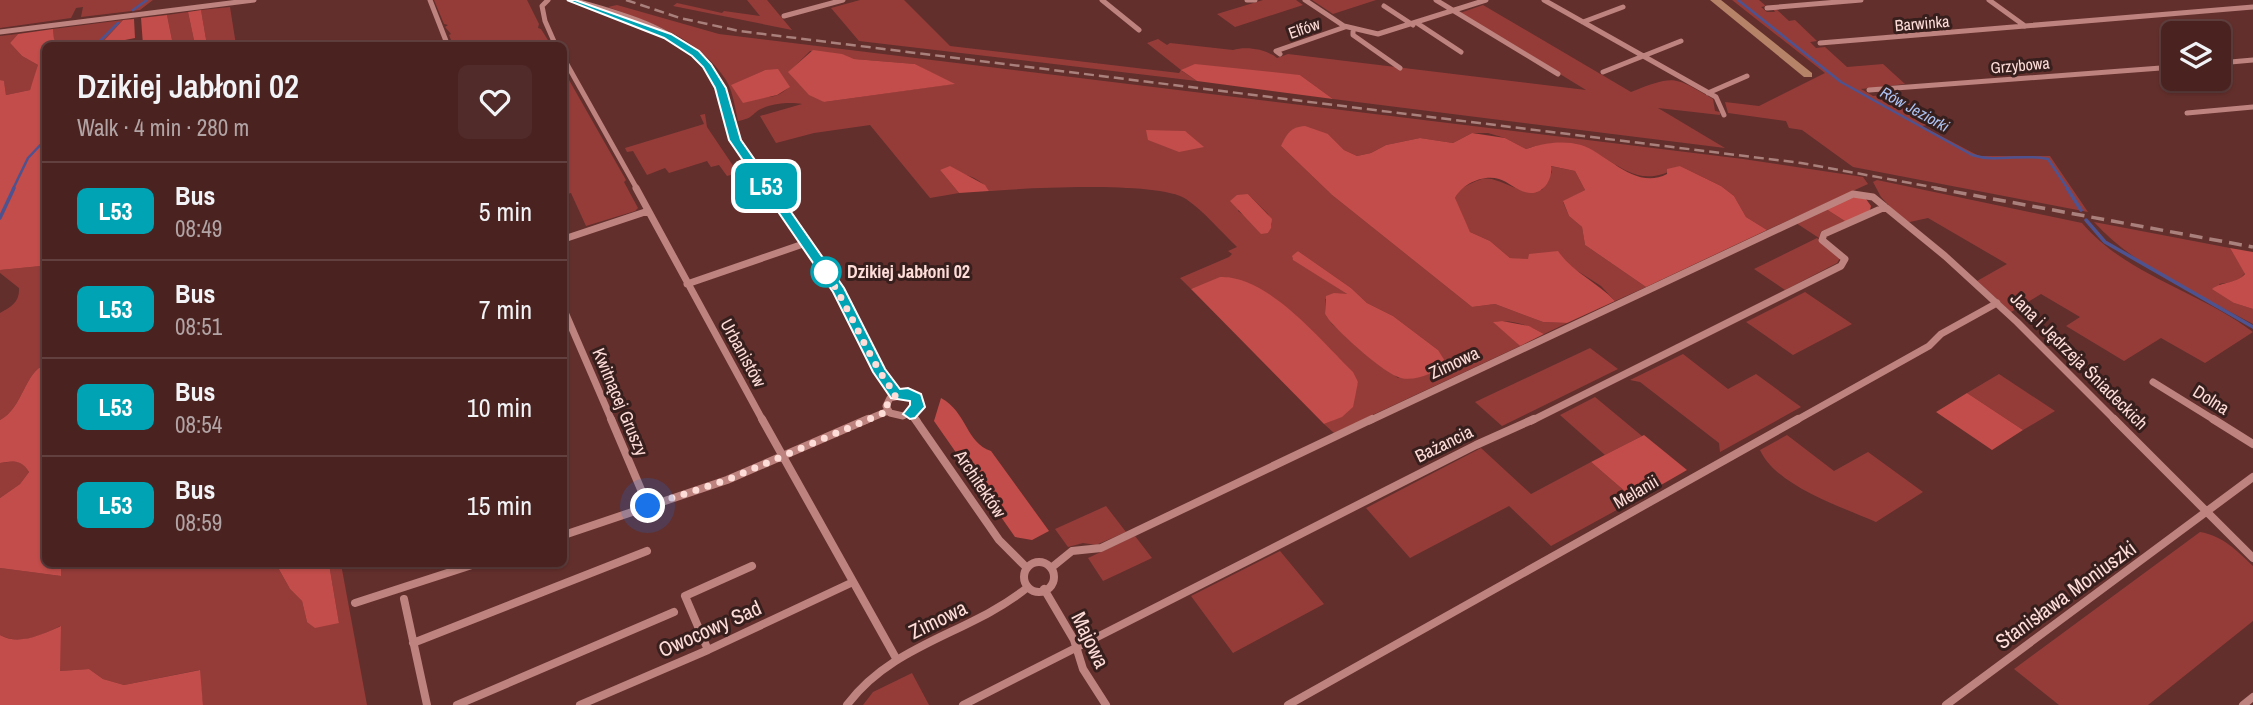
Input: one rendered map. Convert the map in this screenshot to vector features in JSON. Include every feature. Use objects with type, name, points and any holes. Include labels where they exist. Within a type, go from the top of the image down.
[{"type":"street","points":[[0,32],[254,0]]},
{"type":"street","points":[[430,0],[446,42]]},
{"type":"street","points":[[548,0],[542,6],[542,13],[554,42]]},
{"type":"street","points":[[572,0],[668,36],[702,59],[720,88],[735,140],[839,291],[869,354],[896,395]]},
{"type":"street","points":[[813,0],[819,6]]},
{"type":"street","points":[[784,16],[843,0]]},
{"type":"street","points":[[1102,0],[1139,30]]},
{"type":"street","points":[[1247,0],[1255,0]]},
{"type":"street","points":[[1305,0],[1353,31],[1385,33],[1486,0]]},
{"type":"street","points":[[1436,0],[1558,74]]},
{"type":"street","points":[[1544,0],[1720,100],[1724,115]]},
{"type":"street","points":[[1715,0],[1808,75]]},
{"type":"street","points":[[1767,8],[1861,0]]},
{"type":"street","points":[[1989,0],[2025,26]]},
{"type":"street","points":[[1384,6],[1461,52]]},
{"type":"street","points":[[1583,22],[1623,7]]},
{"type":"street","name":"Barwinka","points":[[1820,44],[2253,7]]},
{"type":"street","name":"Elfów","points":[[1280,54],[1276,51],[1345,27]]},
{"type":"street","points":[[1353,31],[1353,35],[1400,68]]},
{"type":"street","points":[[1603,72],[1681,41]]},
{"type":"street","points":[[2231,62],[2253,60]]},
{"type":"street","name":"Urbanistów","points":[[567,64],[897,660]]},
{"type":"street","name":"Grzybowa","points":[[1869,90],[2161,68]]},
{"type":"street","points":[[1708,93],[1747,76]]},
{"type":"street","points":[[2187,113],[2253,107]]},
{"type":"street","name":"Zimowa","points":[[1051,568],[1072,551],[1101,548],[1757,237],[1853,194],[1873,197]]},
{"type":"street","name":"Jana i Jędrzeja Śniadeckich","points":[[1873,197],[1997,303],[2089,391],[2253,558]]},
{"type":"street","name":"Bażancia","points":[[963,705],[1476,445],[1513,430],[1841,266],[1845,259],[1822,240],[1824,234],[1885,207]]},
{"type":"street","points":[[567,238],[648,211]]},
{"type":"street","points":[[687,284],[806,243]]},
{"type":"street","name":"Melanii","points":[[1288,705],[1929,346],[1941,334],[1997,303]]},
{"type":"street","name":"Kwitnącej Gruszy","points":[[567,317],[648,506]]},
{"type":"street","name":"Dolna","points":[[2152,382],[2253,444]]},
{"type":"street","points":[[567,534],[727,480],[888,411],[899,416],[910,414],[918,407],[916,398],[908,394],[896,395],[887,403],[888,411]]},
{"type":"street","name":"Architektów","points":[[910,414],[999,540],[1027,568]]},
{"type":"street","points":[[2207,512],[2253,477]]},
{"type":"street","name":"Stanisława Moniuszki","points":[[1946,705],[2207,512]]},
{"type":"street","points":[[413,643],[647,551]]},
{"type":"street","points":[[1041,564],[1051,568],[1055,574],[1054,581],[1044,589],[1028,587],[1023,577],[1027,568],[1041,564]]},
{"type":"street","points":[[708,650],[685,596],[752,566]]},
{"type":"street","points":[[355,603],[466,567]]},
{"type":"street","name":"Owocowy Sad","points":[[580,705],[708,650],[853,582]]},
{"type":"street","name":"Zimowa","points":[[847,705],[861,684],[897,660],[1006,606],[1028,587]]},
{"type":"street","name":"Majowa","points":[[1044,589],[1078,649],[1083,669],[1106,705]]},
{"type":"street","points":[[404,599],[428,705]]},
{"type":"street","points":[[457,705],[674,612]]},
{"type":"street","points":[[2243,705],[2253,696]]},
{"type":"shaded area","points":[[0,0],[153,0],[140,10],[81,17],[83,7],[76,8],[71,18],[0,28]]},
{"type":"shaded area","points":[[434,0],[527,0],[539,24],[538,28],[549,42],[452,42],[451,34],[445,27],[448,25],[444,24]]},
{"type":"shaded area","points":[[747,0],[767,0],[792,30],[673,6],[677,3],[722,13],[724,11],[760,16]]},
{"type":"shaded area","points":[[860,0],[904,0],[950,46],[1179,73],[1181,70],[1147,43],[1158,39],[1167,45],[1170,43],[1233,50],[1250,48],[1262,50],[1277,58],[1288,54],[1586,90],[1460,13],[1483,5],[1631,92],[1674,80],[1713,99],[1715,111],[1720,112],[1720,115],[1658,108],[1725,148],[1333,99],[1300,75],[1182,71],[1197,81],[859,41],[831,8]]},
{"type":"shaded area","points":[[1263,0],[1296,0],[1303,5],[1235,27],[1217,14]]},
{"type":"shaded area","points":[[1312,0],[1376,0],[1333,14]]},
{"type":"shaded area","points":[[1732,0],[1759,0],[1766,6],[1761,7],[1767,12],[1775,12],[1773,9],[1776,9],[1789,21],[1795,20],[1817,41],[1810,42],[1816,48],[1825,47],[1847,67],[1883,64],[1905,84],[1861,89],[1873,96],[1899,94],[1933,124],[1922,126],[1979,156],[2050,156],[2088,212],[1853,167],[1802,130],[1789,128],[1786,121],[1728,113],[1725,102],[1759,106],[1825,73]]},
{"type":"shaded area","points":[[617,5],[719,34],[1743,159],[1863,177],[1868,184],[1767,230],[1746,217],[1734,196],[1721,186],[1680,166],[1657,175],[1638,175],[1620,168],[1591,150],[1573,145],[1554,144],[1526,149],[1505,138],[1488,133],[1472,133],[1453,143],[1420,138],[1386,145],[1371,153],[1357,156],[1344,150],[1328,134],[1281,146],[1332,195],[1472,307],[1495,304],[1543,322],[1567,323],[1544,334],[1520,324],[1494,322],[1520,346],[1334,433],[1324,424],[1349,409],[1358,382],[1226,277],[1191,289],[1180,278],[1229,257],[1232,254],[1228,251],[1237,247],[1186,199],[1171,193],[1121,188],[1061,187],[989,191],[974,178],[940,170],[959,193],[930,198],[870,125],[814,133],[776,143],[760,116],[802,104],[772,105],[738,121],[726,80],[702,53],[673,34],[608,7]],"holes":[[[810,51],[854,59],[915,64],[953,84],[824,102],[789,72]],[[765,70],[789,87],[775,96],[761,97],[732,85]],[[1248,194],[1268,214],[1272,224],[1268,233],[1238,211]],[[1298,251],[1351,288],[1367,303],[1393,316],[1438,350],[1398,378],[1332,324],[1325,314],[1325,299],[1347,294],[1292,258]]]},
{"type":"shaded area","points":[[230,7],[236,42],[206,42],[201,10]]},
{"type":"shaded area","points":[[201,10],[206,42],[194,42],[188,12]]},
{"type":"shaded area","points":[[188,12],[194,42],[172,42],[167,15]]},
{"type":"shaded area","points":[[167,15],[172,42],[143,42],[141,18]]},
{"type":"shaded area","points":[[134,19],[135,38],[103,42],[123,20]]},
{"type":"shaded area","points":[[123,20],[103,42],[57,42],[53,29]]},
{"type":"shaded area","points":[[53,29],[57,42],[42,42],[42,264],[0,270],[0,80],[4,81],[6,95],[30,90],[38,65],[22,56],[10,43],[18,34]]},
{"type":"shaded area","points":[[18,34],[10,43],[39,68],[30,90],[6,95],[4,82],[0,80],[0,36]]},
{"type":"shaded area","points":[[813,50],[842,54],[854,59],[915,64],[955,84],[824,102],[809,95],[788,72]]},
{"type":"shaded area","points":[[1195,64],[1300,75],[1333,99],[1197,81],[1181,70]]},
{"type":"shaded area","points":[[778,69],[790,87],[777,95],[743,103],[731,85],[765,70]]},
{"type":"shaded area","points":[[567,80],[626,180],[624,182],[638,208],[586,226],[571,193],[567,194]]},
{"type":"shaded area","points":[[705,114],[707,127],[738,173],[727,176],[719,165],[711,167],[707,161],[669,173],[665,168],[647,175],[633,151],[627,152],[625,148],[704,124],[700,115]]},
{"type":"shaded area","points":[[1305,126],[1328,134],[1344,150],[1357,156],[1371,153],[1386,145],[1420,138],[1453,143],[1472,133],[1505,138],[1526,149],[1553,143],[1581,145],[1622,169],[1644,178],[1667,174],[1667,169],[1680,166],[1721,186],[1734,196],[1746,217],[1767,230],[1646,287],[1585,245],[1582,227],[1569,216],[1563,201],[1585,190],[1575,171],[1551,166],[1551,175],[1546,184],[1535,193],[1521,191],[1499,179],[1480,179],[1463,188],[1455,198],[1470,232],[1490,241],[1510,258],[1528,259],[1529,254],[1558,251],[1570,265],[1615,301],[1567,323],[1543,322],[1495,304],[1472,307],[1332,195],[1281,146],[1290,132]]},
{"type":"shaded area","points":[[1146,130],[1185,131],[1204,147],[1179,152],[1148,140]]},
{"type":"shaded area","points":[[950,166],[985,185],[989,191],[959,193],[940,170]]},
{"type":"shaded area","points":[[1550,166],[1575,171],[1585,190],[1563,202],[1569,216],[1582,227],[1585,245],[1646,287],[1615,301],[1601,286],[1568,265],[1510,258],[1490,241],[1470,232],[1456,205],[1455,198],[1460,189],[1486,179],[1520,189],[1542,190],[1552,172]]},
{"type":"shaded area","points":[[1877,180],[2082,223],[2120,256],[2211,305],[2253,332],[2205,363],[2161,338],[2124,361],[2066,326],[2080,317],[2041,294],[2011,312],[1977,281],[2007,264],[1928,218],[1905,223],[1881,197],[1873,182]]},
{"type":"shaded area","points":[[1248,194],[1272,219],[1268,233],[1261,234],[1230,201],[1237,195]]},
{"type":"shaded area","points":[[1854,197],[1866,199],[1871,206],[1870,210],[1848,223],[1826,209]]},
{"type":"shaded area","points":[[1826,209],[1848,223],[1821,231],[1819,238],[1796,223]]},
{"type":"shaded area","points":[[2094,222],[2230,248],[2245,273],[2238,281],[2219,284],[2234,303],[2253,309],[2253,324],[2149,267]]},
{"type":"shaded area","points":[[1817,238],[1840,258],[1837,263],[1785,290],[1754,269]]},
{"type":"shaded area","points":[[2230,248],[2253,252],[2253,309],[2234,303],[2212,289],[2245,274]]},
{"type":"shaded area","points":[[1298,251],[1351,288],[1367,303],[1393,316],[1438,350],[1448,366],[1407,379],[1394,375],[1374,362],[1325,314],[1326,296],[1334,293],[1347,294],[1293,260],[1292,256]]},
{"type":"shaded area","points":[[41,266],[42,367],[33,374],[14,407],[0,420],[0,313],[16,300],[19,288],[0,273],[0,270]]},
{"type":"shaded area","points":[[1220,277],[1238,279],[1257,287],[1275,298],[1310,328],[1353,372],[1358,382],[1353,407],[1342,417],[1324,424],[1191,289]]},
{"type":"shaded area","points":[[1805,292],[1852,324],[1793,355],[1746,322]]},
{"type":"shaded area","points":[[1493,322],[1529,326],[1544,334],[1520,346]]},
{"type":"shaded area","points":[[1590,348],[1618,369],[1502,426],[1475,402]]},
{"type":"shaded area","points":[[1683,354],[1728,389],[1756,374],[1801,407],[1720,452],[1719,443],[1640,382],[1630,380]]},
{"type":"shaded area","points":[[42,367],[42,567],[61,567],[61,576],[0,568],[0,498],[20,484],[29,472],[20,463],[0,463],[0,420],[14,407]]},
{"type":"shaded area","points":[[1999,374],[2055,411],[2023,430],[1967,393]]},
{"type":"shaded area","points":[[1967,393],[2023,430],[1992,450],[1936,412]]},
{"type":"shaded area","points":[[1595,397],[1642,436],[1605,455],[1560,415]]},
{"type":"shaded area","points":[[941,398],[956,411],[976,441],[991,451],[1049,531],[1032,540],[1015,537],[934,421]]},
{"type":"shaded area","points":[[1644,435],[1687,470],[1635,500],[1591,462]]},
{"type":"shaded area","points":[[1787,435],[1834,471],[1868,452],[1923,492],[1876,522],[1811,494],[1768,463],[1760,450]]},
{"type":"shaded area","points":[[1481,448],[1531,494],[1591,462],[1635,500],[1551,546],[1509,506],[1410,558],[1366,508]]},
{"type":"shaded area","points":[[16,461],[24,465],[29,472],[20,484],[0,498],[0,463]]},
{"type":"shaded area","points":[[1106,506],[1126,532],[1096,545],[1083,543],[1068,547],[1055,529]]},
{"type":"shaded area","points":[[2200,532],[2222,540],[2253,566],[2253,621],[2148,705],[2059,705],[2014,669]]},
{"type":"shaded area","points":[[1135,536],[1152,558],[1103,581],[1088,558]]},
{"type":"shaded area","points":[[1280,551],[1324,604],[1233,653],[1191,596]]},
{"type":"shaded area","points":[[61,567],[278,567],[290,589],[302,601],[307,622],[339,623],[330,567],[342,567],[367,705],[203,705],[199,670],[124,685],[103,679],[89,669],[60,671],[60,626],[39,636],[23,639],[15,640],[0,635],[0,568],[61,576]]},
{"type":"shaded area","points":[[278,567],[330,567],[339,623],[315,628],[307,622],[302,601],[290,589]]},
{"type":"shaded area","points":[[61,626],[60,671],[89,669],[103,679],[124,685],[200,670],[203,705],[0,705],[0,635],[23,639]]},
{"type":"shaded area","points":[[912,673],[929,705],[863,705],[873,692]]},
{"type":"waterway","points":[[133,10],[147,0]]},
{"type":"waterway","name":"Rów Jeziorki","points":[[1738,0],[1841,82],[1972,155],[2048,159],[2068,189]]},
{"type":"waterway","points":[[99,42],[118,23]]},
{"type":"waterway","points":[[13,189],[28,158],[42,143]]},
{"type":"waterway","points":[[0,218],[14,188]]},
{"type":"waterway","name":"Rów Jeziorki","points":[[2067,188],[2081,210]]},
{"type":"waterway","name":"Rów Jeziorki","points":[[2086,220],[2105,242],[2253,327]]},
{"type":"railway","points":[[626,0],[680,18],[739,31],[1801,163],[1943,189]]},
{"type":"railway","points":[[1934,188],[2253,247]]},
{"type":"bus line","name":"L53","points":[[571,0],[668,36],[695,53],[708,66],[720,88],[735,140],[839,291],[869,354],[887,383],[896,395],[911,394],[916,398],[918,407],[910,414]]},
{"type":"place","name":"Dzikiej Jabłoni 02","points":[[826,272]]},
{"type":"route","points":[[648,506],[727,480],[888,411],[887,403],[896,395],[869,354],[845,301],[824,270],[826,272]]}]
